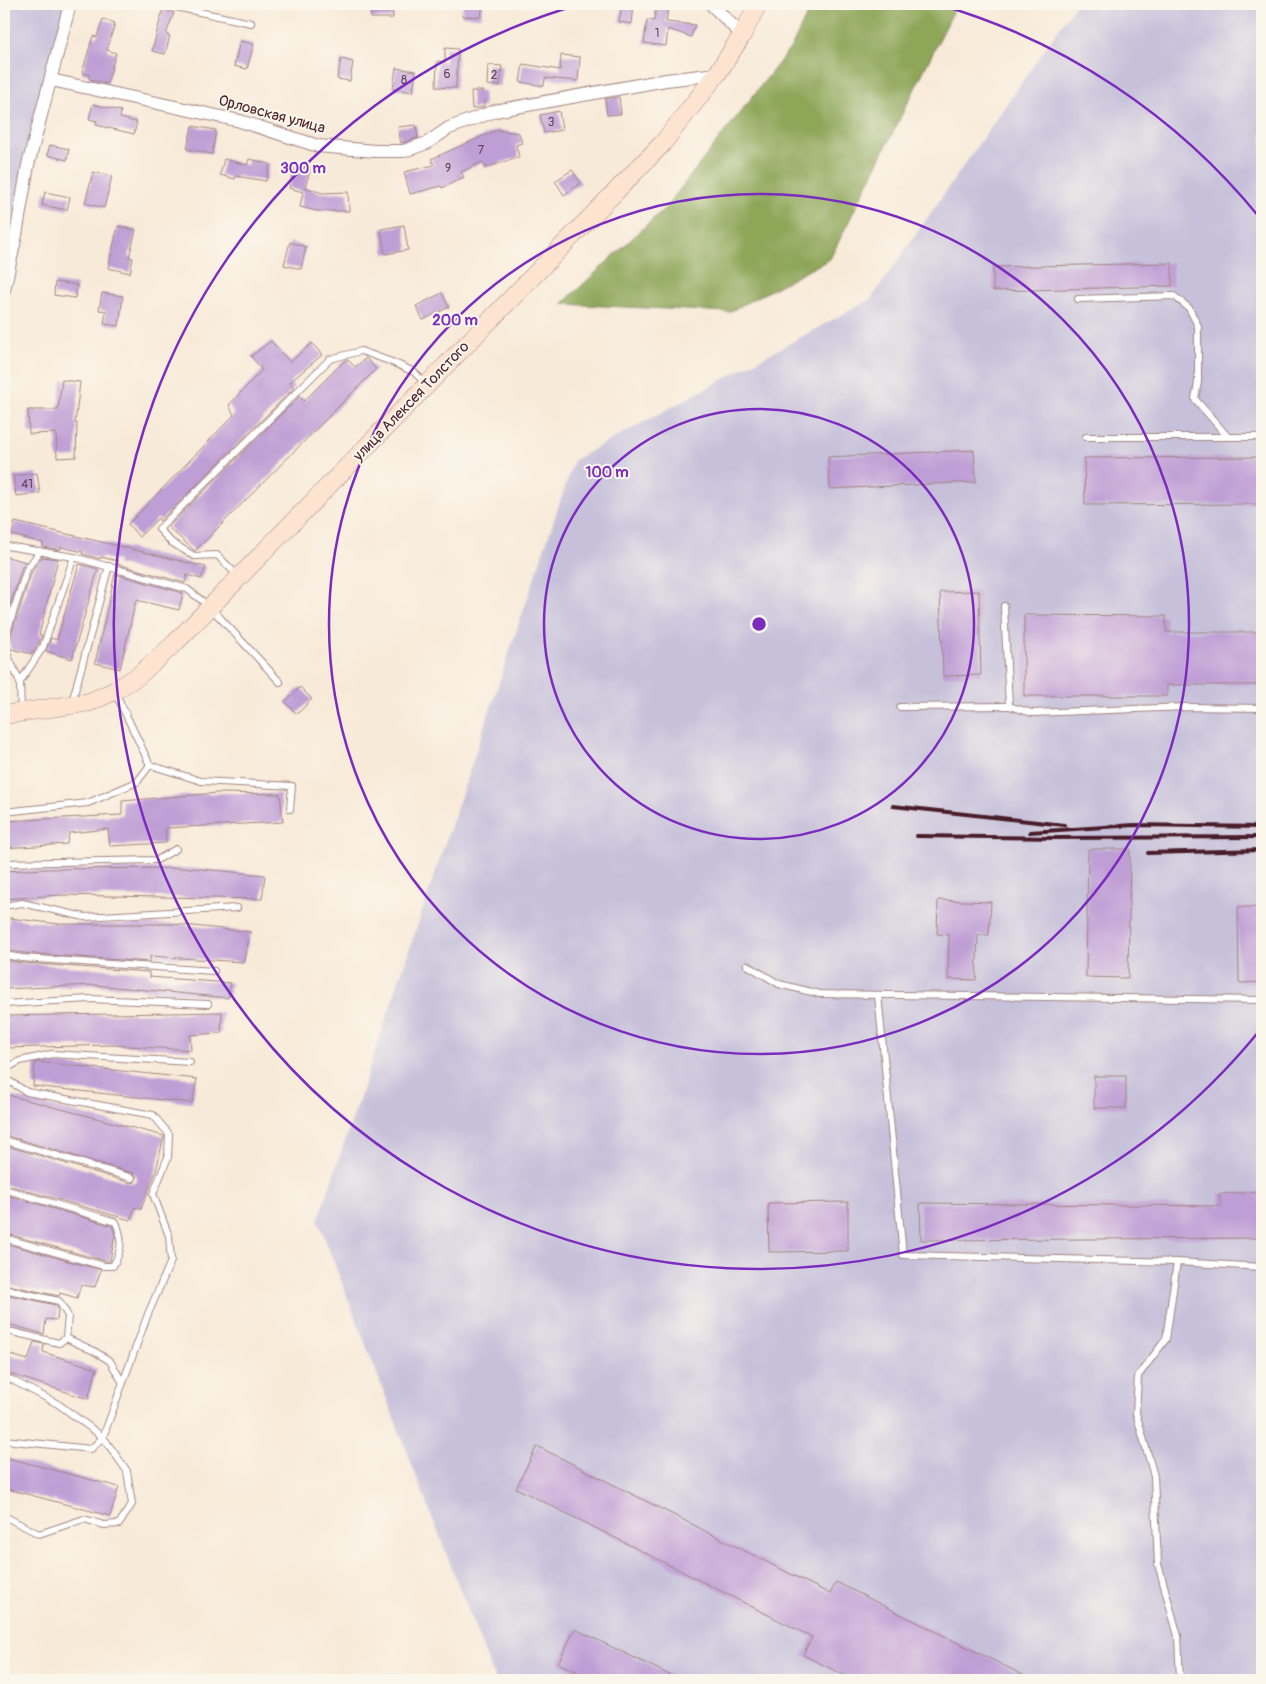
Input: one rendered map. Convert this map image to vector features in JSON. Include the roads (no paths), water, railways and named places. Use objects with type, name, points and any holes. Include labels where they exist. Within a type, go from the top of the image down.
[{"type":"street","points":[[4,290],[28,165],[70,4]]},
{"type":"street","points":[[711,4],[742,35]]},
{"type":"street","name":"улица Алексея Толстого","points":[[12,714],[90,702],[114,691],[138,676],[175,643],[662,144],[717,74],[742,35],[758,4]]},
{"type":"street","name":"Орловская улица","points":[[51,80],[240,121],[318,146],[375,151],[404,151],[427,143],[449,128],[495,111],[666,80],[717,74]]},
{"type":"lane","points":[[162,4],[251,23]]},
{"type":"lane","points":[[1078,299],[1174,296],[1189,308],[1198,326],[1198,382],[1195,399],[1228,437]]},
{"type":"lane","points":[[239,577],[217,555],[194,556],[171,542],[159,529],[330,358],[361,351],[414,372],[427,385]]},
{"type":"lane","points":[[1086,437],[1262,437]]},
{"type":"lane","points":[[4,547],[74,557],[187,589],[210,607],[280,682]]},
{"type":"lane","points":[[20,682],[8,656],[4,641],[27,569],[40,551]]},
{"type":"lane","points":[[12,714],[20,682],[43,647],[74,557]]},
{"type":"lane","points":[[71,705],[110,566]]},
{"type":"lane","points":[[1004,606],[1009,706]]},
{"type":"lane","points":[[114,691],[150,765],[201,781],[292,786],[290,809]]},
{"type":"lane","points":[[900,706],[1009,706],[1032,713],[1187,707],[1262,708]]},
{"type":"lane","points":[[4,812],[88,803],[137,782],[150,765]]},
{"type":"lane","points":[[4,863],[157,860],[176,849]]},
{"type":"lane","points":[[4,906],[22,903],[85,917],[237,908]]},
{"type":"lane","points":[[4,955],[22,958],[214,971]]},
{"type":"lane","points":[[747,965],[779,984],[820,994],[1262,1000]]},
{"type":"lane","points":[[878,995],[903,1255],[1177,1262],[1262,1267]]},
{"type":"lane","points":[[4,1004],[90,999],[208,1004]]},
{"type":"lane","points":[[4,1070],[20,1061],[52,1054],[190,1062]]},
{"type":"lane","points":[[4,1078],[27,1092],[153,1115],[168,1134],[168,1157],[153,1194],[169,1236],[171,1260],[148,1314],[103,1437],[91,1449],[4,1440]]},
{"type":"lane","points":[[4,1140],[132,1178]]},
{"type":"lane","points":[[4,1190],[116,1222],[121,1234],[120,1254],[113,1266],[104,1266],[4,1238]]},
{"type":"lane","points":[[1177,1262],[1166,1339],[1138,1376],[1136,1413],[1154,1476],[1158,1564],[1178,1636],[1180,1680]]},
{"type":"lane","points":[[4,1289],[59,1301],[68,1316],[66,1338],[59,1343],[4,1330]]},
{"type":"lane","points":[[66,1338],[110,1361],[123,1383]]},
{"type":"lane","points":[[4,1378],[12,1380],[58,1404],[103,1437],[127,1472],[132,1504],[119,1524],[104,1525],[84,1519],[39,1534],[4,1516]]},
{"type":"railway","points":[[893,806],[1064,825]]},
{"type":"railway","points":[[1030,832],[1134,825],[1262,827]]},
{"type":"railway","points":[[917,836],[1054,838],[1262,837]]},
{"type":"railway","points":[[1148,853],[1262,850]]}]
